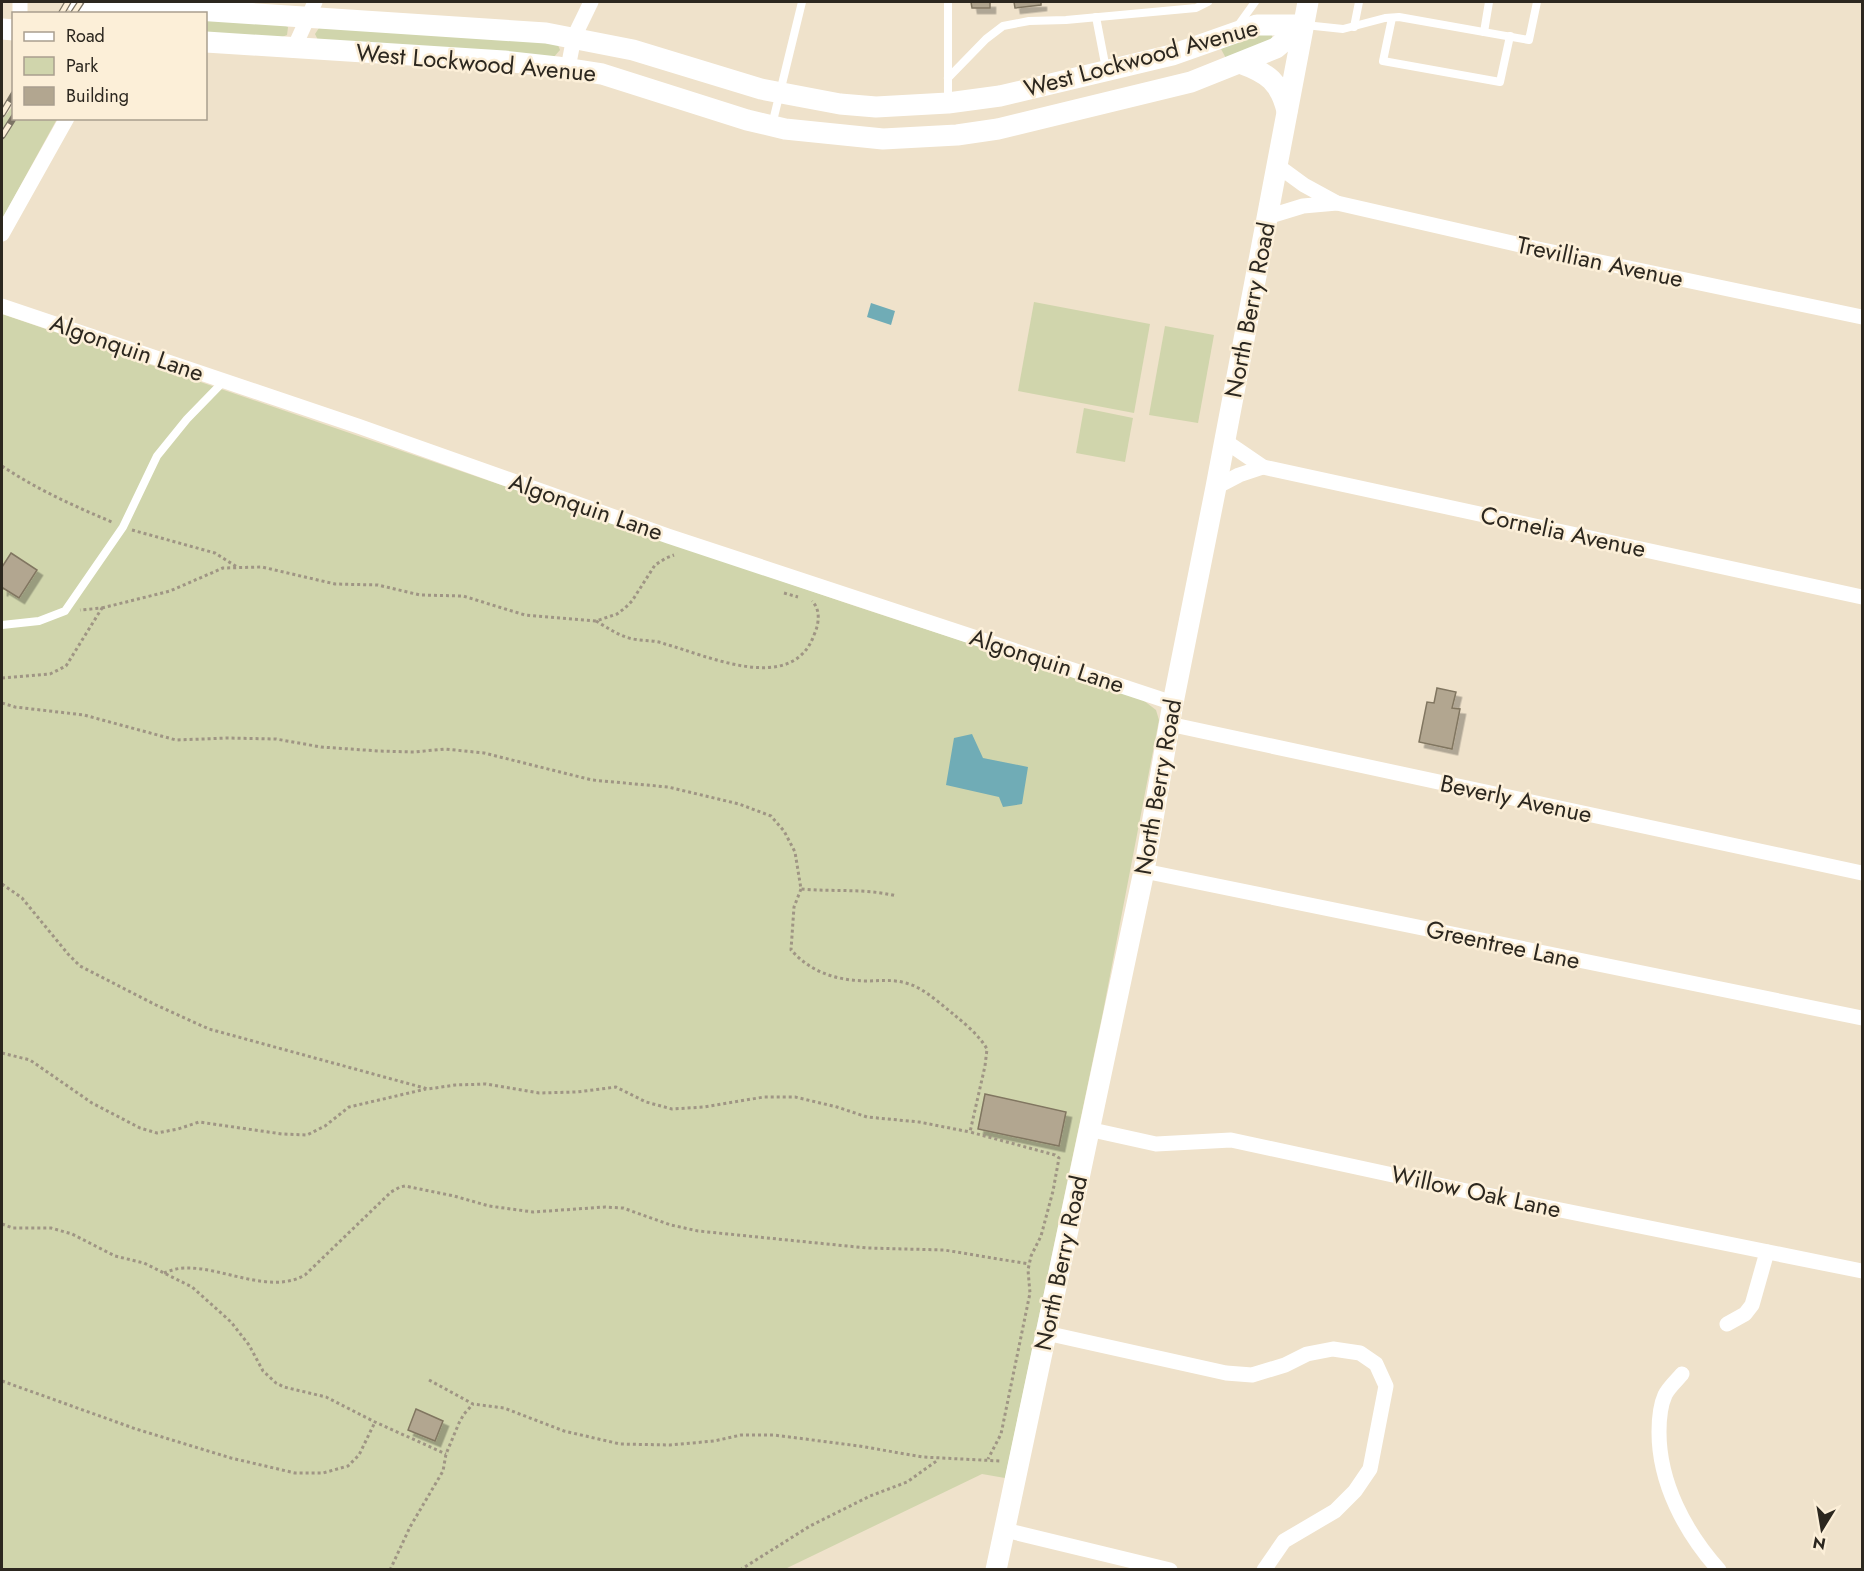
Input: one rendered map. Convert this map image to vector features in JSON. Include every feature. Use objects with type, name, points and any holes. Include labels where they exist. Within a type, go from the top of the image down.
[{"type":"main road","name":"West Lockwood Avenue","points":[[76,2],[125,9],[312,9],[546,33],[633,50],[779,93],[840,104],[876,107],[948,103],[1000,96],[1172,55],[1257,25],[1304,25]]},
{"type":"main road","name":"North Berry Road","points":[[996,1569],[1144,871],[1169,724],[1308,2]]},
{"type":"main road","name":"West Lockwood Avenue","points":[[207,42],[504,61],[568,68],[613,77],[772,126],[828,135],[882,139],[952,136],[998,129],[1191,82],[1276,48],[1304,25]]},
{"type":"main road","points":[[1240,63],[1260,70],[1273,80],[1281,93],[1287,112]]},
{"type":"main road","points":[[1106,70],[1112,102]]},
{"type":"main road","points":[[948,103],[952,136]]},
{"type":"street","points":[[568,68],[574,37],[591,2]]},
{"type":"street","points":[[294,48],[312,9]]},
{"type":"street","points":[[2,234],[66,120]]},
{"type":"street","name":"Trevillian Avenue","points":[[1278,166],[1304,185],[1337,203],[1539,249],[1863,317]]},
{"type":"street","name":"Trevillian Avenue","points":[[1268,216],[1303,206],[1337,203]]},
{"type":"street","name":"Algonquin Lane","points":[[2,306],[668,536],[1173,703]]},
{"type":"street","name":"Cornelia Avenue","points":[[1225,441],[1263,467],[1863,597]]},
{"type":"street","points":[[1216,487],[1263,467]]},
{"type":"street","name":"Beverly Avenue","points":[[1169,724],[1863,873]]},
{"type":"street","name":"Greentree Lane","points":[[1144,871],[1863,1018]]},
{"type":"street","name":"Willow Oak Lane","points":[[1088,1129],[1156,1144],[1231,1140],[1462,1190],[1863,1271]]},
{"type":"street","points":[[1727,1324],[1745,1314],[1752,1305],[1767,1252]]},
{"type":"street","points":[[1046,1333],[1227,1372],[1252,1375],[1285,1365],[1307,1354],[1333,1349],[1360,1353],[1376,1364],[1386,1386],[1370,1469],[1355,1491],[1335,1511],[1284,1541],[1264,1569]]},
{"type":"street","points":[[1682,1374],[1665,1395],[1659,1419],[1659,1447],[1665,1477],[1678,1511],[1708,1558],[1719,1569]]},
{"type":"street","points":[[1005,1530],[1170,1569]]},
{"type":"lane","points":[[772,126],[802,2]]},
{"type":"lane","points":[[948,2],[948,103]]},
{"type":"lane","points":[[948,78],[986,39],[1003,26],[1029,21],[1196,8],[1208,2]]},
{"type":"lane","points":[[1233,32],[1255,2]]},
{"type":"lane","points":[[1354,27],[1359,2]]},
{"type":"lane","points":[[1484,32],[1489,2]]},
{"type":"lane","points":[[1304,25],[1343,30],[1392,18],[1529,39],[1537,2]]},
{"type":"lane","points":[[1096,17],[1106,70]]},
{"type":"lane","points":[[1392,18],[1383,61],[1500,82],[1510,36]]},
{"type":"lane","points":[[2,625],[39,621],[65,611],[123,526],[157,456],[186,419],[224,381]]},
{"type":"path","points":[[2,465],[25,481],[57,498],[123,526],[215,553],[237,567]]},
{"type":"path","points":[[65,611],[102,608],[170,591],[223,568],[237,567],[277,569],[318,581],[378,585],[420,595],[463,596],[525,615],[596,621],[617,614],[626,608],[655,566],[675,555]]},
{"type":"path","points":[[780,590],[794,596],[805,597]]},
{"type":"path","points":[[596,621],[625,637],[665,643],[715,660],[744,666],[771,668],[805,653],[811,643],[817,626],[818,612],[817,606],[810,599]]},
{"type":"path","points":[[2,678],[50,674],[66,666],[98,618],[102,608]]},
{"type":"path","points":[[2,703],[15,707],[84,715],[176,740],[276,739],[321,747],[379,751],[455,750],[484,753],[592,780],[668,787],[739,804],[771,816],[784,831],[795,852],[801,889],[794,907],[791,950],[801,961],[813,970],[831,975],[864,981],[895,980],[919,988],[964,1023],[984,1044],[987,1049],[985,1066],[970,1132]]},
{"type":"path","points":[[2,884],[22,898],[80,966],[136,995],[209,1029],[428,1089]]},
{"type":"path","points":[[801,889],[862,890],[897,896]]},
{"type":"path","points":[[2,1053],[30,1060],[92,1103],[140,1128],[157,1133],[199,1122],[282,1134],[307,1135],[326,1126],[349,1107],[455,1084],[486,1084],[539,1093],[577,1092],[616,1087],[646,1102],[672,1109],[704,1107],[764,1097],[795,1097],[867,1117],[919,1122],[970,1132],[1058,1156],[1053,1191],[1041,1236],[1030,1256],[1030,1289],[1020,1347],[1000,1434],[988,1460]]},
{"type":"path","points":[[164,1273],[185,1268],[266,1281],[280,1282],[298,1278],[304,1275],[391,1192],[405,1186],[500,1208],[533,1212],[623,1208],[671,1226],[698,1231],[867,1248],[944,1250],[1029,1264]]},
{"type":"path","points":[[2,1224],[13,1228],[51,1228],[72,1234],[115,1256],[144,1263],[192,1287],[231,1322],[249,1345],[263,1371],[276,1383],[326,1397],[446,1454]]},
{"type":"path","points":[[429,1380],[473,1404],[504,1408],[564,1431],[620,1444],[670,1445],[714,1442],[741,1436],[774,1435],[940,1459],[988,1460],[1018,1466]]},
{"type":"path","points":[[2,1381],[136,1429],[231,1458],[295,1473],[323,1473],[348,1466],[359,1455],[375,1422]]},
{"type":"path","points":[[390,1569],[422,1505],[443,1471],[446,1454],[464,1414],[473,1404]]},
{"type":"path","points":[[740,1569],[810,1526],[870,1496],[907,1482],[940,1459]]},
{"type":"green space","points":[[207,20],[282,24],[288,27],[287,35],[282,37],[207,33]]},
{"type":"green space","points":[[319,28],[519,39],[558,45],[560,50],[553,58],[318,40],[315,34]]},
{"type":"green space","points":[[1271,33],[1273,39],[1228,62],[1221,49],[1240,38]]},
{"type":"green space","points":[[12,107],[12,120],[56,120],[2,219],[2,120]]},
{"type":"green space","points":[[1034,302],[1150,324],[1134,413],[1018,391]]},
{"type":"green space","points":[[2,314],[855,606],[1143,700],[1156,710],[1159,720],[1103,1012],[1005,1478],[982,1474],[785,1569],[2,1570]]},
{"type":"green space","points":[[1165,326],[1214,335],[1198,423],[1149,415]]},
{"type":"green space","points":[[1084,408],[1133,418],[1125,462],[1076,453]]},
{"type":"water","points":[[871,303],[895,311],[891,325],[867,317]]},
{"type":"water","points":[[972,734],[983,758],[1028,767],[1022,804],[1003,807],[999,797],[946,785],[954,738]]},
{"type":"building","points":[[971,2],[990,2],[990,8],[972,8]]},
{"type":"building","points":[[1014,2],[1041,2],[1041,5],[1015,8]]},
{"type":"building","points":[[11,553],[37,570],[19,598],[3,588],[2,591],[2,567]]},
{"type":"building","points":[[1437,688],[1456,692],[1452,708],[1460,709],[1452,749],[1419,742],[1427,702],[1434,703]]},
{"type":"building","points":[[985,1094],[1066,1112],[1059,1146],[978,1129]]},
{"type":"building","points":[[416,1409],[443,1421],[435,1441],[408,1430]]},
{"type":"railway","points":[[62,12],[68,2]]},
{"type":"railway","points":[[74,12],[81,2]]},
{"type":"railway","points":[[2,114],[12,97]]},
{"type":"railway","points":[[2,136],[12,120]]}]
